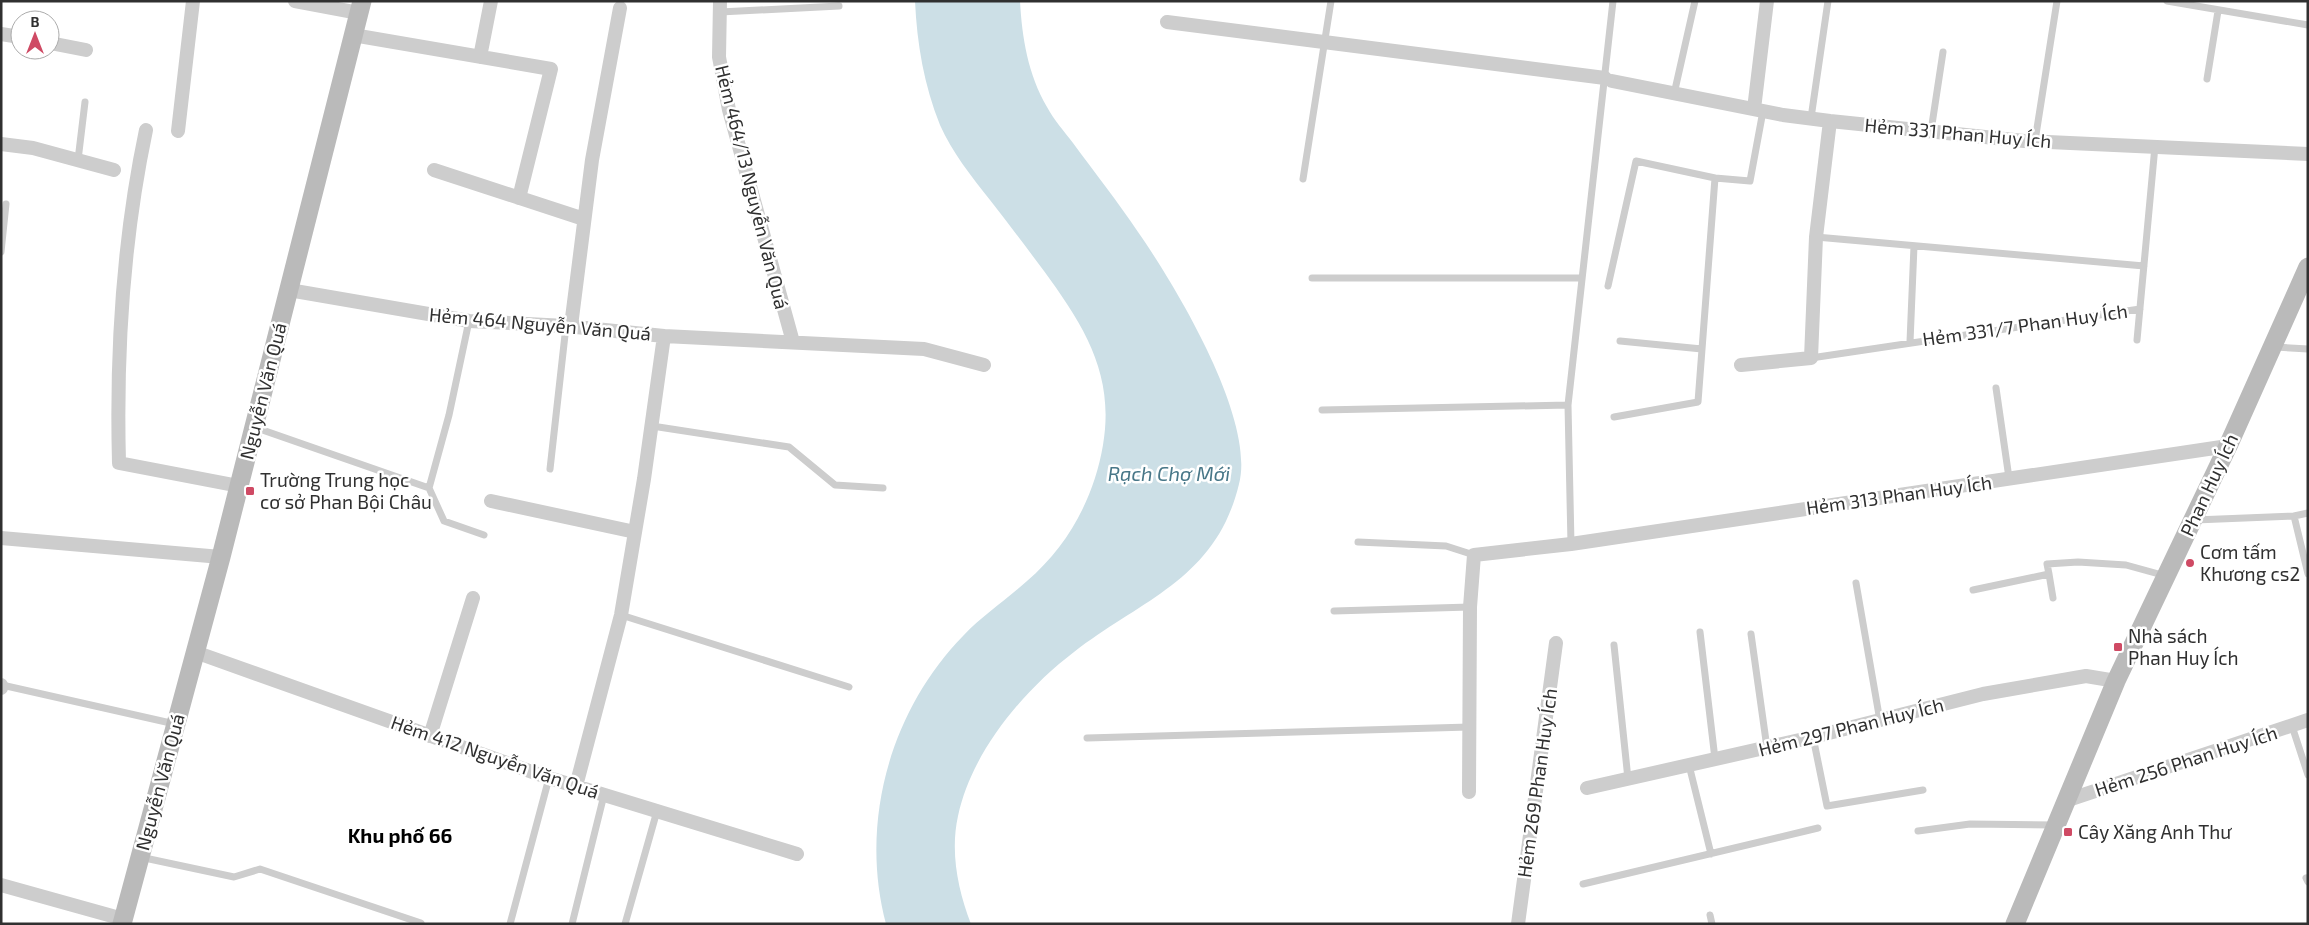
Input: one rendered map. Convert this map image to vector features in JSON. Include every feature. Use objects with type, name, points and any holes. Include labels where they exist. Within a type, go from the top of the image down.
[{"type":"main road","name":"Nguyễn Văn Quá","points":[[123,921],[221,557],[360,7]]},
{"type":"main road","name":"Phan Huy Ích","points":[[2015,924],[2116,681],[2228,446],[2308,267]]},
{"type":"street","points":[[178,131],[193,1]]},
{"type":"street","points":[[295,1],[360,7]]},
{"type":"street","points":[[480,57],[491,1]]},
{"type":"street","points":[[1758,109],[1767,1]]},
{"type":"street","name":"Hẻm 464/13 Nguyễn Văn Quá","points":[[720,7],[719,57],[729,110],[793,342]]},
{"type":"street","points":[[569,326],[592,160],[620,8]]},
{"type":"street","name":"Hẻm 331 Phan Huy Ích","points":[[1167,22],[1609,80],[1674,94],[1830,121],[2035,141],[2308,154]]},
{"type":"street","points":[[353,36],[551,69],[519,198]]},
{"type":"street","points":[[60,45],[86,50]]},
{"type":"street","points":[[1741,365],[1811,358],[1816,237],[1830,121]]},
{"type":"street","points":[[146,130],[137,175],[126,258],[117,386],[119,463],[239,486]]},
{"type":"street","points":[[1,144],[32,148],[114,170]]},
{"type":"street","points":[[434,170],[584,219]]},
{"type":"street","name":"Hẻm 464 Nguyễn Văn Quá","points":[[289,290],[469,321],[569,326],[664,336],[924,349],[984,365]]},
{"type":"street","points":[[576,786],[621,615],[652,426],[664,336]]},
{"type":"street","name":"Hẻm 313 Phan Huy Ích","points":[[1474,555],[1571,544],[2228,446]]},
{"type":"street","points":[[491,501],[635,532]]},
{"type":"street","points":[[1,538],[221,557]]},
{"type":"street","points":[[1469,792],[1470,607],[1474,555]]},
{"type":"street","points":[[430,736],[472,598]]},
{"type":"street","name":"Hẻm 269 Phan Huy Ích","points":[[1518,924],[1556,643]]},
{"type":"street","name":"Hẻm 412 Nguyễn Văn Quá","points":[[195,652],[549,778],[797,854]]},
{"type":"street","name":"Hẻm 297 Phan Huy Ích","points":[[1587,788],[1814,737],[1982,694],[2086,676],[2116,681]]},
{"type":"street","name":"Hẻm 256 Phan Huy Ích","points":[[2065,801],[2308,720]]},
{"type":"street","points":[[1,885],[123,921]]},
{"type":"lane","points":[[1304,179],[1331,1]]},
{"type":"lane","points":[[1571,544],[1568,405],[1582,278],[1609,80],[1613,1]]},
{"type":"lane","points":[[1674,94],[1695,1]]},
{"type":"lane","points":[[1811,118],[1828,1]]},
{"type":"lane","points":[[2035,141],[2056,1]]},
{"type":"lane","points":[[2167,1],[2308,25]]},
{"type":"lane","points":[[720,7],[839,6]]},
{"type":"lane","points":[[2207,79],[2218,11]]},
{"type":"lane","points":[[1931,131],[1943,52]]},
{"type":"lane","points":[[78,160],[85,102]]},
{"type":"lane","points":[[1608,286],[1636,161],[1715,178],[1750,181],[1758,109]]},
{"type":"lane","name":"Hẻm 331/7 Phan Huy Ích","points":[[2137,340],[2155,146]]},
{"type":"lane","points":[[1614,417],[1698,402],[1715,178]]},
{"type":"lane","points":[[1,252],[6,204]]},
{"type":"lane","points":[[1816,237],[2144,266]]},
{"type":"lane","name":"Hẻm 331/7 Phan Huy Ích","points":[[1910,342],[1914,246]]},
{"type":"lane","points":[[1312,278],[1582,278]]},
{"type":"lane","name":"Hẻm 331/7 Phan Huy Ích","points":[[1811,358],[2140,309]]},
{"type":"lane","points":[[469,321],[449,416],[429,488],[444,521],[484,534]]},
{"type":"lane","points":[[550,468],[569,326]]},
{"type":"lane","points":[[1620,341],[1702,349]]},
{"type":"lane","points":[[2272,347],[2308,349]]},
{"type":"lane","points":[[1996,388],[2009,478]]},
{"type":"lane","points":[[1322,410],[1568,405]]},
{"type":"lane","points":[[652,426],[789,447],[835,485],[883,488]]},
{"type":"lane","points":[[254,427],[429,488]]},
{"type":"lane","points":[[2192,520],[2294,516],[2308,513]]},
{"type":"lane","points":[[2294,516],[2308,574]]},
{"type":"lane","points":[[1358,542],[1446,546],[1474,555]]},
{"type":"lane","points":[[2053,598],[2047,564],[2078,562],[2126,565],[2166,576]]},
{"type":"lane","points":[[1973,590],[2049,574]]},
{"type":"lane","points":[[1856,583],[1880,721]]},
{"type":"lane","points":[[1334,611],[1470,607]]},
{"type":"lane","points":[[621,615],[849,687]]},
{"type":"lane","points":[[1700,632],[1716,759]]},
{"type":"lane","points":[[1751,634],[1766,748]]},
{"type":"lane","points":[[1614,646],[1628,779]]},
{"type":"lane","points":[[1,686],[176,724]]},
{"type":"lane","points":[[2292,726],[2308,775]]},
{"type":"lane","points":[[1087,738],[1469,727]]},
{"type":"lane","points":[[1814,737],[1827,806],[1922,790]]},
{"type":"lane","points":[[1689,765],[1711,854]]},
{"type":"lane","points":[[510,924],[549,778]]},
{"type":"lane","points":[[572,924],[604,795]]},
{"type":"lane","points":[[625,924],[657,812]]},
{"type":"lane","points":[[1918,831],[1970,824],[2055,826]]},
{"type":"lane","points":[[1583,884],[1818,828]]},
{"type":"lane","points":[[140,857],[234,877],[260,869],[421,923]]},
{"type":"lane","points":[[1710,915],[1712,924]]},
{"type":"water","name":"Rạch Chợ Mới","points":[[915,1],[1020,1],[1022,29],[1027,56],[1040,94],[1056,121],[1154,255],[1191,318],[1209,353],[1224,390],[1236,425],[1241,457],[1239,484],[1228,516],[1213,543],[1195,565],[1151,600],[1100,633],[1055,668],[1019,704],[987,746],[965,792],[956,830],[955,857],[959,884],[971,924],[886,924],[879,886],[876,847],[879,808],[887,770],[899,733],[916,698],[938,666],[971,628],[1042,567],[1067,537],[1086,502],[1093,484],[1103,445],[1106,419],[1100,373],[1093,352],[1072,311],[1059,291],[962,164],[940,125],[934,110],[922,64]]},
{"type":"place","name":"Trường Trung học cơ sở Phan Bội Châu","points":[[250,491]]},
{"type":"place","name":"Cơm tấm Khương cs2","points":[[2190,563]]},
{"type":"place","name":"Nhà sách Phan Huy Ích","points":[[2118,647]]},
{"type":"place","name":"Cây Xăng Anh Thư","points":[[2068,832]]},
{"type":"district","name":"Khu phố 66","points":[[400,836]]}]
